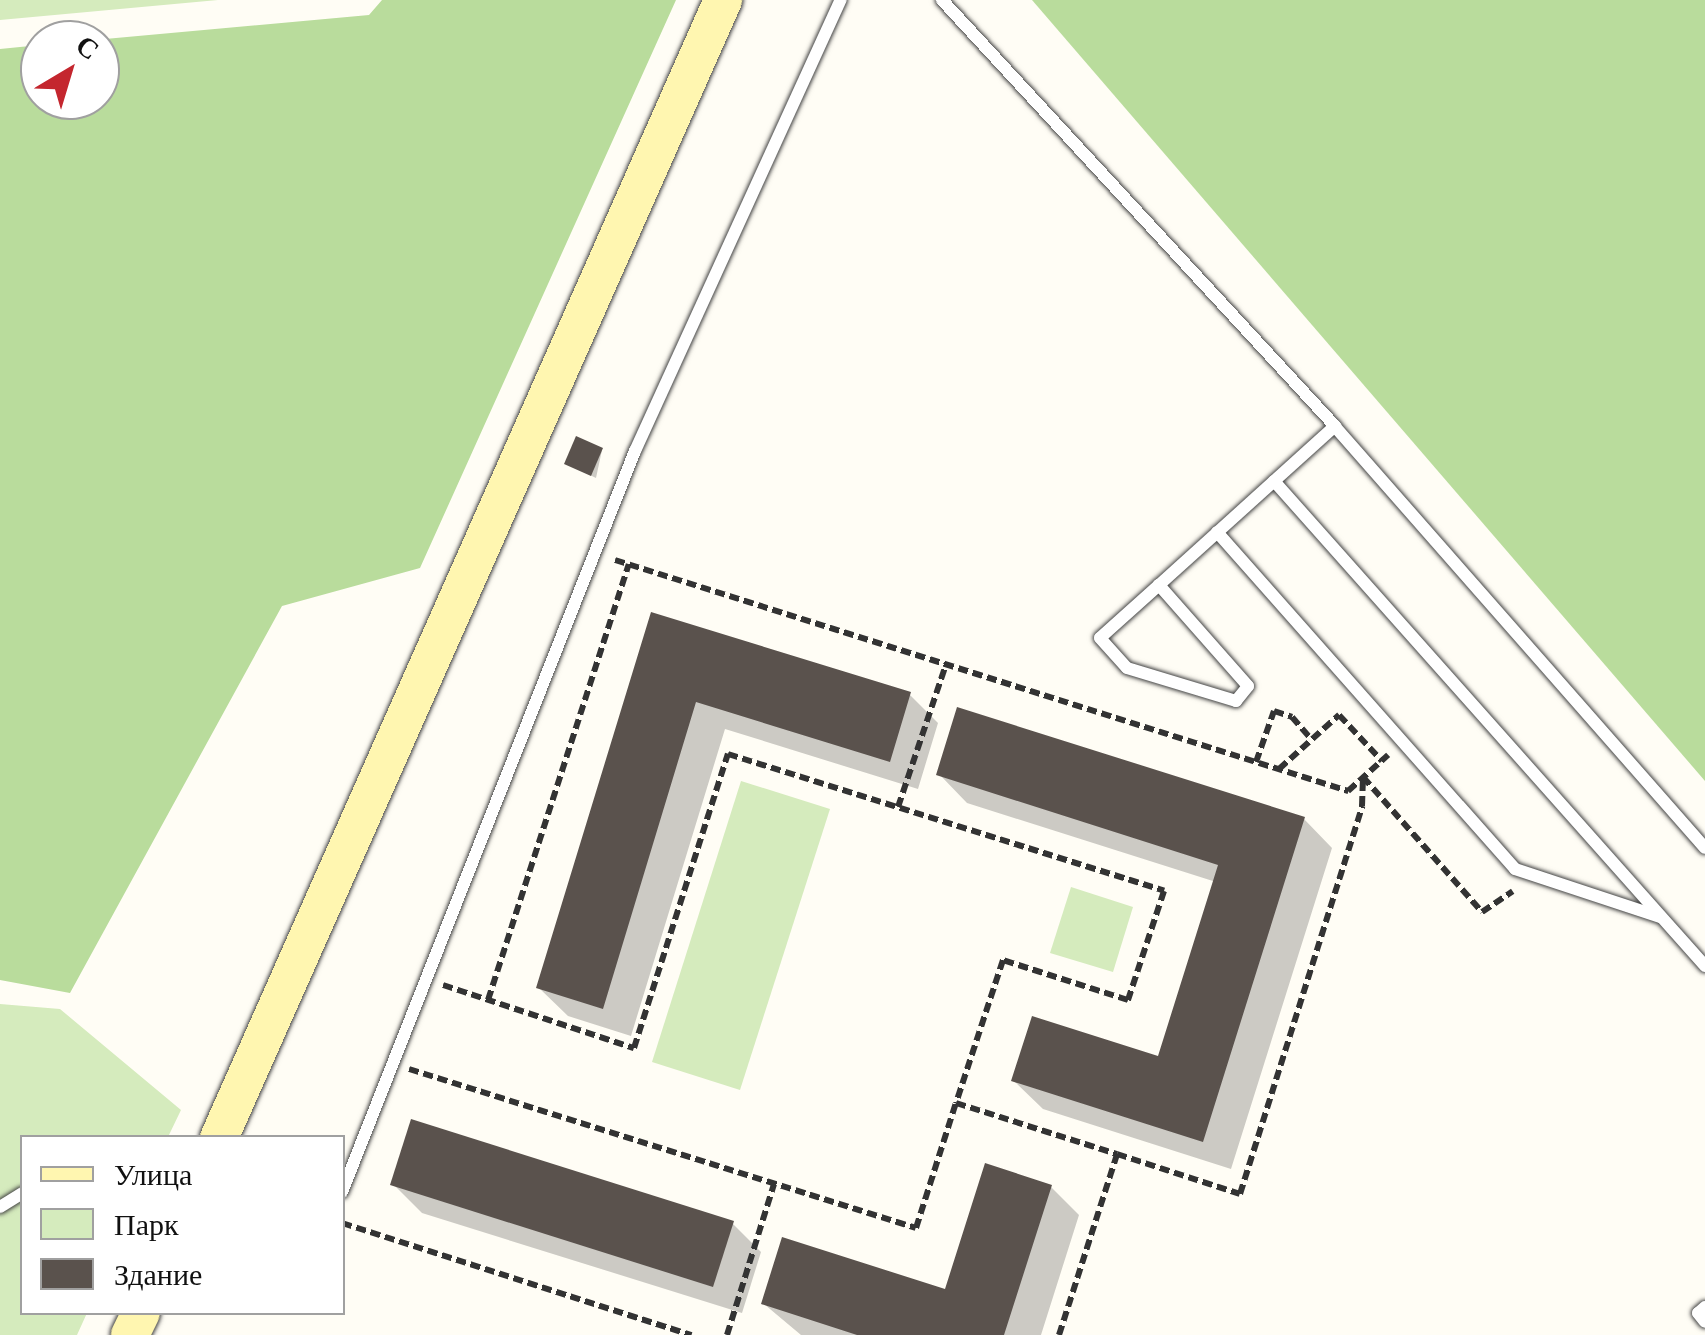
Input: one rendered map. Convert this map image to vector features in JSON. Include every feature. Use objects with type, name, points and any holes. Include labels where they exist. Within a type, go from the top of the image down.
[{"type":"main road","points":[[220,1135],[723,0]]},
{"type":"lane","points":[[345,1184],[594,554],[842,0]]},
{"type":"lane","points":[[1335,426],[942,0],[1206,285],[1335,426],[1705,848]]},
{"type":"lane","points":[[1159,585],[1248,686],[1236,702],[1127,668],[1100,638],[1335,426]]},
{"type":"lane","points":[[1274,481],[1705,966]]},
{"type":"lane","points":[[1217,532],[1515,868],[1662,918]]},
{"type":"lane","points":[[1705,1307],[1698,1314],[1705,1322]]},
{"type":"path","points":[[594,554],[1348,791],[1403,742]]},
{"type":"path","points":[[488,1000],[628,564]]},
{"type":"path","points":[[898,807],[946,664]]},
{"type":"path","points":[[1256,762],[1274,710],[1292,717],[1312,739]]},
{"type":"path","points":[[1278,769],[1338,715],[1382,761]]},
{"type":"path","points":[[393,1064],[916,1228],[1002,960],[1128,1000],[1164,892],[728,754],[634,1048],[426,980]]},
{"type":"path","points":[[956,1103],[1240,1194],[1362,806],[1363,777]]},
{"type":"path","points":[[1363,777],[1482,912],[1508,890],[1526,896]]},
{"type":"path","points":[[1059,1335],[1116,1154]]},
{"type":"path","points":[[726,1335],[774,1184]]},
{"type":"path","points":[[345,1224],[690,1335]]},
{"type":"green space","points":[[0,0],[218,0],[0,20]]},
{"type":"green space","points":[[382,0],[676,0],[420,568],[282,606],[70,993],[0,980],[0,49],[20,47],[20,120],[120,120],[120,38],[369,15]]},
{"type":"green space","points":[[1032,0],[1705,0],[1705,781]]},
{"type":"green space","points":[[741,781],[830,809],[740,1090],[652,1062]]},
{"type":"green space","points":[[1071,887],[1133,907],[1113,972],[1050,953]]},
{"type":"green space","points":[[0,1004],[60,1009],[181,1110],[169,1135],[20,1135],[20,1315],[86,1315],[77,1335],[0,1335]]},
{"type":"building","points":[[576,436],[603,448],[591,476],[564,464]]},
{"type":"building","points":[[651,612],[911,692],[890,762],[696,702],[603,1009],[536,988]]},
{"type":"building","points":[[957,707],[1305,817],[1203,1142],[1011,1081],[1032,1016],[1158,1056],[1218,865],[936,775]]},
{"type":"building","points":[[411,1119],[734,1221],[713,1287],[390,1185]]},
{"type":"building","points":[[985,1163],[1052,1185],[1004,1335],[857,1335],[761,1304],[782,1237],[945,1289]]}]
